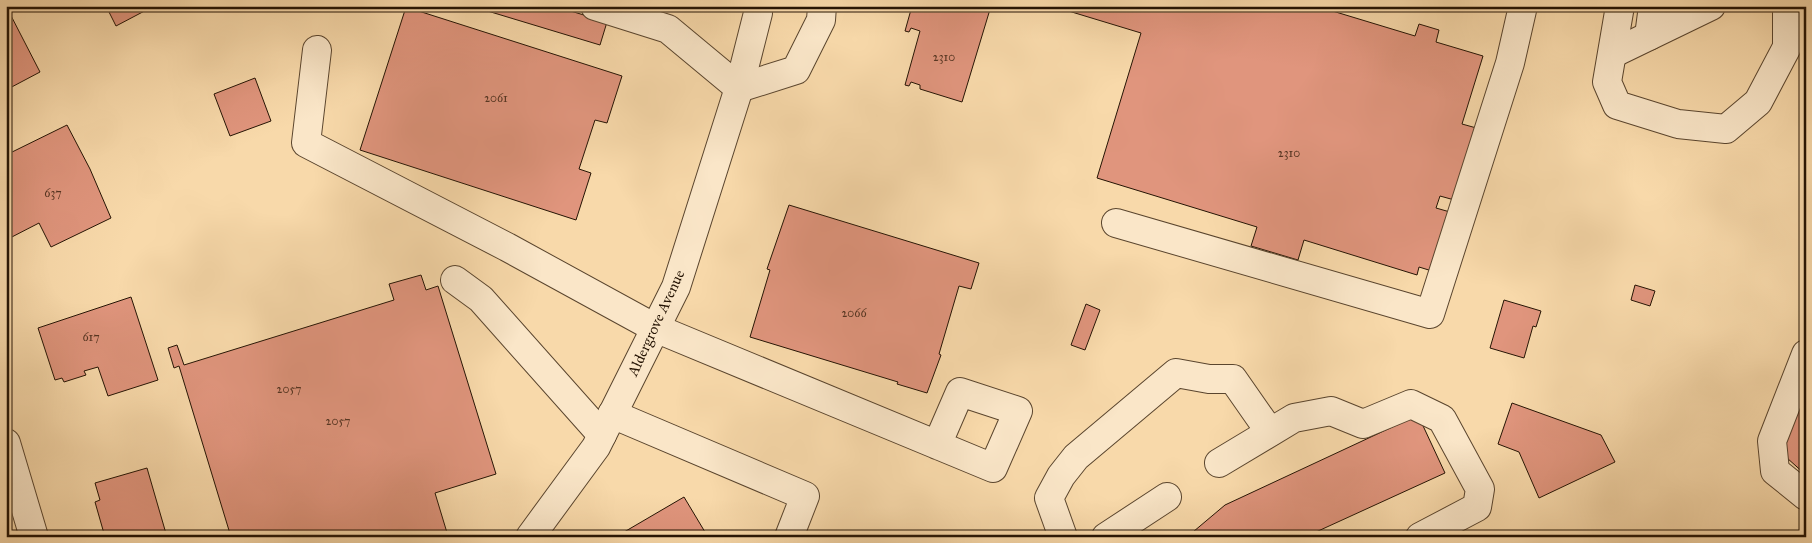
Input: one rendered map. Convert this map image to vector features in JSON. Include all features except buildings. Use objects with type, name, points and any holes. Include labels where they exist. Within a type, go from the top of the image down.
[{"type":"street","points":[[595,6],[668,28],[739,88],[796,70],[820,20],[822,6]]},
{"type":"street","name":"Aldergrove Avenue","points":[[530,537],[596,447],[676,288],[739,88],[758,13],[757,6]]},
{"type":"street","points":[[1620,6],[1614,52],[1607,82],[1616,105],[1678,124],[1726,129],[1758,102],[1786,46],[1787,6]]},
{"type":"street","points":[[1649,36],[1653,6]]},
{"type":"street","points":[[1116,223],[1430,314],[1510,63],[1516,8]]},
{"type":"street","points":[[1614,52],[1649,36],[1696,10]]},
{"type":"street","points":[[317,50],[306,143],[507,247],[655,328],[937,445]]},
{"type":"street","points":[[455,280],[481,298],[607,424],[805,496],[790,537]]},
{"type":"street","points":[[1806,354],[1772,441],[1775,471],[1806,496]]},
{"type":"street","points":[[1063,537],[1049,498],[1061,476],[1076,458],[1176,373],[1209,379],[1233,379],[1270,432]]},
{"type":"street","points":[[1219,462],[1294,418],[1331,411],[1363,424],[1411,404],[1442,419],[1480,490],[1477,507],[1420,537]]},
{"type":"street","points":[[6,443],[34,537]]},
{"type":"street","points":[[1106,537],[1167,497]]}]
